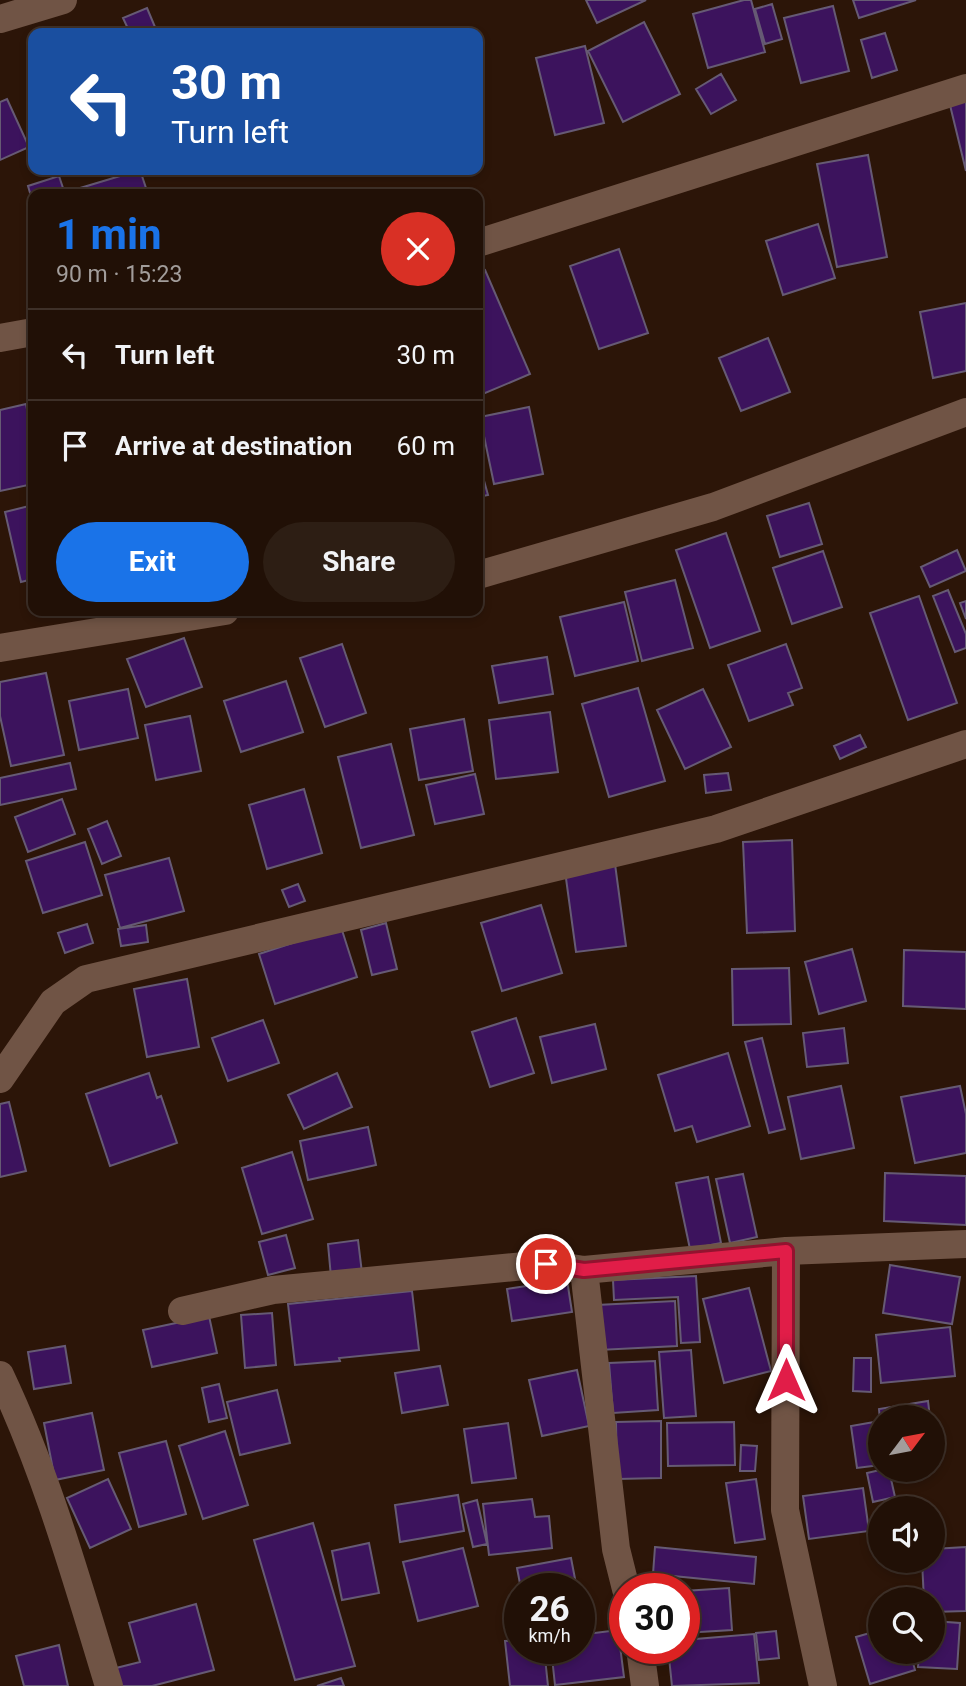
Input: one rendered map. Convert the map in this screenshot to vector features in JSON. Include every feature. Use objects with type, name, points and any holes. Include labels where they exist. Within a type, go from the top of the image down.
[{"type":"street","points":[[0,19],[63,0]]},
{"type":"street","points":[[483,241],[966,88]]},
{"type":"street","points":[[0,338],[28,333]]},
{"type":"street","points":[[483,574],[713,507],[966,412]]},
{"type":"street","points":[[0,648],[195,616]]},
{"type":"street","points":[[0,1079],[53,1002],[86,979],[716,829],[966,744]]},
{"type":"street","points":[[182,1311],[273,1290],[546,1264],[584,1270],[786,1251],[966,1244]]},
{"type":"street","points":[[786,1251],[785,1510],[823,1686]]},
{"type":"street","points":[[584,1270],[616,1549],[622,1573]]},
{"type":"street","points":[[0,1375],[26,1430],[109,1686]]},
{"type":"street","points":[[642,1664],[645,1686]]},
{"type":"building","points":[[586,0],[646,0],[597,23]]},
{"type":"building","points":[[751,0],[765,52],[708,68],[693,14]]},
{"type":"building","points":[[853,0],[916,0],[859,18]]},
{"type":"building","points":[[772,4],[782,39],[765,44],[755,9]]},
{"type":"building","points":[[833,6],[849,71],[801,83],[784,18]]},
{"type":"building","points":[[147,8],[155,27],[128,28],[123,18]]},
{"type":"building","points":[[644,22],[680,94],[623,122],[588,51]]},
{"type":"building","points":[[885,33],[897,70],[872,78],[861,40]]},
{"type":"building","points":[[585,46],[604,123],[555,135],[536,58]]},
{"type":"building","points":[[721,74],[736,100],[711,114],[696,89]]},
{"type":"building","points":[[966,97],[966,171],[949,101]]},
{"type":"building","points":[[7,99],[28,147],[0,160],[0,102]]},
{"type":"building","points":[[868,155],[887,257],[837,267],[817,164]]},
{"type":"building","points":[[123,175],[142,175],[146,189],[77,189]]},
{"type":"building","points":[[59,176],[63,189],[29,189],[28,186]]},
{"type":"building","points":[[818,224],[835,278],[783,295],[766,241]]},
{"type":"building","points":[[619,249],[648,333],[599,349],[570,266]]},
{"type":"building","points":[[485,270],[530,374],[483,394]]},
{"type":"building","points":[[966,303],[966,371],[933,378],[920,312]]},
{"type":"building","points":[[768,338],[790,392],[741,411],[719,358]]},
{"type":"building","points":[[26,404],[28,485],[0,491],[0,410]]},
{"type":"building","points":[[529,407],[543,474],[494,484],[483,431],[483,416]]},
{"type":"building","points":[[483,477],[488,495],[483,496]]},
{"type":"building","points":[[809,503],[822,544],[780,557],[767,516]]},
{"type":"building","points":[[28,506],[28,580],[21,582],[5,512]]},
{"type":"building","points":[[726,533],[760,631],[710,648],[676,550]]},
{"type":"building","points":[[957,550],[966,571],[930,587],[921,567]]},
{"type":"building","points":[[823,551],[842,607],[792,624],[773,568]]},
{"type":"building","points":[[675,580],[693,648],[642,661],[625,592]]},
{"type":"building","points":[[948,590],[966,634],[966,648],[955,652],[933,596]]},
{"type":"building","points":[[919,596],[957,703],[908,720],[870,613]]},
{"type":"building","points":[[966,601],[966,619],[960,603]]},
{"type":"building","points":[[624,602],[638,661],[575,676],[560,617]]},
{"type":"building","points":[[184,638],[202,687],[146,707],[127,659]]},
{"type":"building","points":[[342,644],[366,713],[325,727],[300,658]]},
{"type":"building","points":[[786,644],[802,688],[788,693],[793,705],[749,721],[728,665]]},
{"type":"building","points":[[547,657],[553,694],[499,703],[492,666]]},
{"type":"building","points":[[46,673],[64,755],[11,766],[0,716],[0,682]]},
{"type":"building","points":[[286,681],[303,732],[241,752],[224,701]]},
{"type":"building","points":[[638,688],[665,781],[609,797],[582,704]]},
{"type":"building","points":[[128,689],[138,738],[79,750],[69,701]]},
{"type":"building","points":[[703,689],[731,747],[685,769],[657,710]]},
{"type":"building","points":[[550,712],[558,772],[496,779],[489,720]]},
{"type":"building","points":[[190,716],[201,771],[156,780],[145,725]]},
{"type":"building","points":[[464,719],[473,771],[419,780],[410,729]]},
{"type":"building","points":[[860,735],[866,747],[840,759],[834,746]]},
{"type":"building","points":[[391,744],[414,835],[361,848],[338,757]]},
{"type":"building","points":[[70,763],[76,789],[0,805],[0,778]]},
{"type":"building","points":[[728,773],[731,790],[706,793],[704,775]]},
{"type":"building","points":[[475,774],[484,814],[435,824],[426,785]]},
{"type":"building","points":[[304,789],[322,853],[267,869],[249,805]]},
{"type":"building","points":[[62,799],[75,834],[28,852],[15,817]]},
{"type":"building","points":[[107,821],[121,856],[102,864],[88,829]]},
{"type":"building","points":[[792,840],[795,931],[747,933],[743,842]]},
{"type":"building","points":[[85,842],[102,895],[43,913],[26,861]]},
{"type":"building","points":[[169,858],[184,911],[120,928],[105,875]]},
{"type":"building","points":[[615,864],[626,946],[576,952],[565,871]]},
{"type":"building","points":[[298,884],[305,901],[289,907],[282,890]]},
{"type":"building","points":[[541,905],[562,973],[502,991],[481,923]]},
{"type":"building","points":[[386,923],[397,969],[372,975],[361,930]]},
{"type":"building","points":[[87,924],[93,943],[65,953],[58,933]]},
{"type":"building","points":[[146,925],[148,942],[121,946],[118,929]]},
{"type":"building","points":[[341,927],[357,977],[275,1004],[259,954]]},
{"type":"building","points":[[852,949],[866,1001],[819,1014],[805,962]]},
{"type":"building","points":[[904,950],[966,952],[966,1009],[903,1006]]},
{"type":"building","points":[[789,968],[791,1024],[733,1025],[732,969]]},
{"type":"building","points":[[187,979],[199,1047],[147,1057],[134,989]]},
{"type":"building","points":[[516,1018],[534,1073],[490,1087],[472,1032]]},
{"type":"building","points":[[263,1020],[279,1063],[228,1081],[212,1038]]},
{"type":"building","points":[[595,1024],[606,1069],[552,1083],[540,1037]]},
{"type":"building","points":[[844,1028],[848,1063],[807,1067],[803,1033]]},
{"type":"building","points":[[762,1038],[785,1129],[769,1133],[745,1042]]},
{"type":"building","points":[[728,1053],[750,1126],[697,1142],[692,1126],[675,1131],[658,1075]]},
{"type":"building","points":[[149,1073],[157,1098],[161,1096],[177,1143],[110,1166],[86,1094]]},
{"type":"building","points":[[337,1073],[352,1107],[304,1129],[288,1095]]},
{"type":"building","points":[[841,1086],[854,1148],[801,1159],[788,1097]]},
{"type":"building","points":[[960,1086],[966,1114],[966,1153],[915,1163],[901,1097]]},
{"type":"building","points":[[9,1102],[26,1171],[0,1177],[0,1104]]},
{"type":"building","points":[[368,1127],[376,1165],[308,1180],[300,1141]]},
{"type":"building","points":[[292,1152],[313,1219],[262,1234],[242,1168]]},
{"type":"building","points":[[885,1173],[966,1176],[966,1225],[884,1221]]},
{"type":"building","points":[[743,1174],[757,1237],[730,1243],[716,1179]]},
{"type":"building","points":[[708,1177],[721,1243],[690,1249],[676,1183]]},
{"type":"building","points":[[286,1235],[295,1268],[268,1275],[259,1242]]},
{"type":"building","points":[[358,1240],[362,1273],[331,1277],[328,1244]]},
{"type":"building","points":[[890,1265],[960,1277],[952,1324],[883,1313]]},
{"type":"building","points":[[696,1276],[700,1342],[681,1343],[678,1297],[614,1300],[613,1280]]},
{"type":"building","points":[[567,1280],[572,1312],[512,1321],[507,1289]]},
{"type":"building","points":[[749,1288],[771,1371],[724,1383],[703,1299]]},
{"type":"building","points":[[412,1291],[419,1350],[295,1365],[288,1304]]},
{"type":"building","points":[[675,1301],[677,1346],[599,1350],[597,1305]]},
{"type":"building","points":[[272,1313],[276,1365],[245,1368],[241,1315]]},
{"type":"building","points":[[209,1316],[217,1353],[152,1367],[143,1330]]},
{"type":"building","points":[[950,1327],[955,1376],[881,1383],[876,1335]]},
{"type":"building","points":[[65,1346],[71,1383],[34,1389],[28,1352]]},
{"type":"building","points":[[691,1350],[696,1416],[664,1418],[659,1352]]},
{"type":"building","points":[[854,1358],[871,1358],[871,1392],[853,1391]]},
{"type":"building","points":[[655,1361],[658,1410],[613,1413],[609,1363]]},
{"type":"building","points":[[440,1366],[448,1405],[402,1413],[395,1373]]},
{"type":"building","points":[[577,1370],[589,1426],[542,1436],[529,1380]]},
{"type":"building","points":[[219,1384],[227,1418],[209,1422],[202,1388]]},
{"type":"building","points":[[277,1390],[290,1443],[240,1455],[227,1402]]},
{"type":"building","points":[[928,1401],[928,1405],[904,1405]]},
{"type":"building","points":[[92,1413],[104,1470],[55,1480],[44,1423]]},
{"type":"building","points":[[661,1421],[661,1478],[617,1479],[616,1422]]},
{"type":"building","points":[[734,1422],[735,1465],[668,1466],[667,1423]]},
{"type":"building","points":[[508,1423],[516,1478],[472,1483],[464,1429]]},
{"type":"building","points":[[868,1423],[868,1467],[857,1468],[851,1426]]},
{"type":"building","points":[[225,1431],[248,1505],[203,1519],[179,1446]]},
{"type":"building","points":[[166,1441],[186,1514],[139,1527],[119,1453]]},
{"type":"building","points":[[741,1445],[757,1446],[755,1471],[740,1471]]},
{"type":"building","points":[[108,1479],[131,1529],[90,1548],[67,1498]]},
{"type":"building","points":[[756,1479],[765,1539],[735,1543],[726,1483]]},
{"type":"building","points":[[869,1482],[892,1482],[895,1496],[872,1496]]},
{"type":"building","points":[[863,1488],[868,1531],[809,1539],[803,1496]]},
{"type":"building","points":[[458,1495],[464,1531],[400,1542],[395,1505]]},
{"type":"building","points":[[532,1499],[535,1517],[549,1516],[552,1548],[489,1555],[483,1504]]},
{"type":"building","points":[[477,1500],[487,1544],[473,1547],[463,1504]]},
{"type":"building","points":[[313,1523],[355,1666],[295,1680],[254,1540]]},
{"type":"building","points":[[369,1543],[379,1593],[342,1600],[332,1551]]},
{"type":"building","points":[[655,1547],[756,1557],[754,1584],[700,1579],[700,1573],[653,1573]]},
{"type":"building","points":[[966,1547],[966,1611],[945,1612],[945,1587],[923,1587],[923,1573],[945,1573],[945,1548]]},
{"type":"building","points":[[463,1548],[478,1606],[418,1621],[403,1562]]},
{"type":"building","points":[[571,1558],[574,1573],[518,1573],[517,1568]]},
{"type":"building","points":[[729,1588],[732,1630],[700,1632],[700,1590]]},
{"type":"building","points":[[196,1604],[214,1670],[152,1686],[117,1686],[112,1669],[140,1662],[129,1623]]},
{"type":"building","points":[[945,1622],[960,1623],[957,1669],[918,1667],[918,1664],[945,1664]]},
{"type":"building","points":[[609,1631],[609,1664],[622,1664],[624,1677],[555,1685],[553,1664],[595,1664],[595,1633]]},
{"type":"building","points":[[776,1631],[779,1658],[759,1660],[756,1633]]},
{"type":"building","points":[[754,1634],[759,1683],[672,1686],[670,1664],[700,1664],[700,1639]]},
{"type":"building","points":[[868,1634],[868,1664],[913,1664],[915,1670],[870,1684],[856,1637]]},
{"type":"building","points":[[59,1645],[68,1686],[24,1686],[16,1656]]},
{"type":"building","points":[[508,1664],[546,1664],[548,1686],[510,1686]]},
{"type":"building","points":[[341,1678],[344,1686],[317,1686]]},
{"type":"route","points":[[546,1264],[584,1270],[786,1251],[786,1380]]}]
